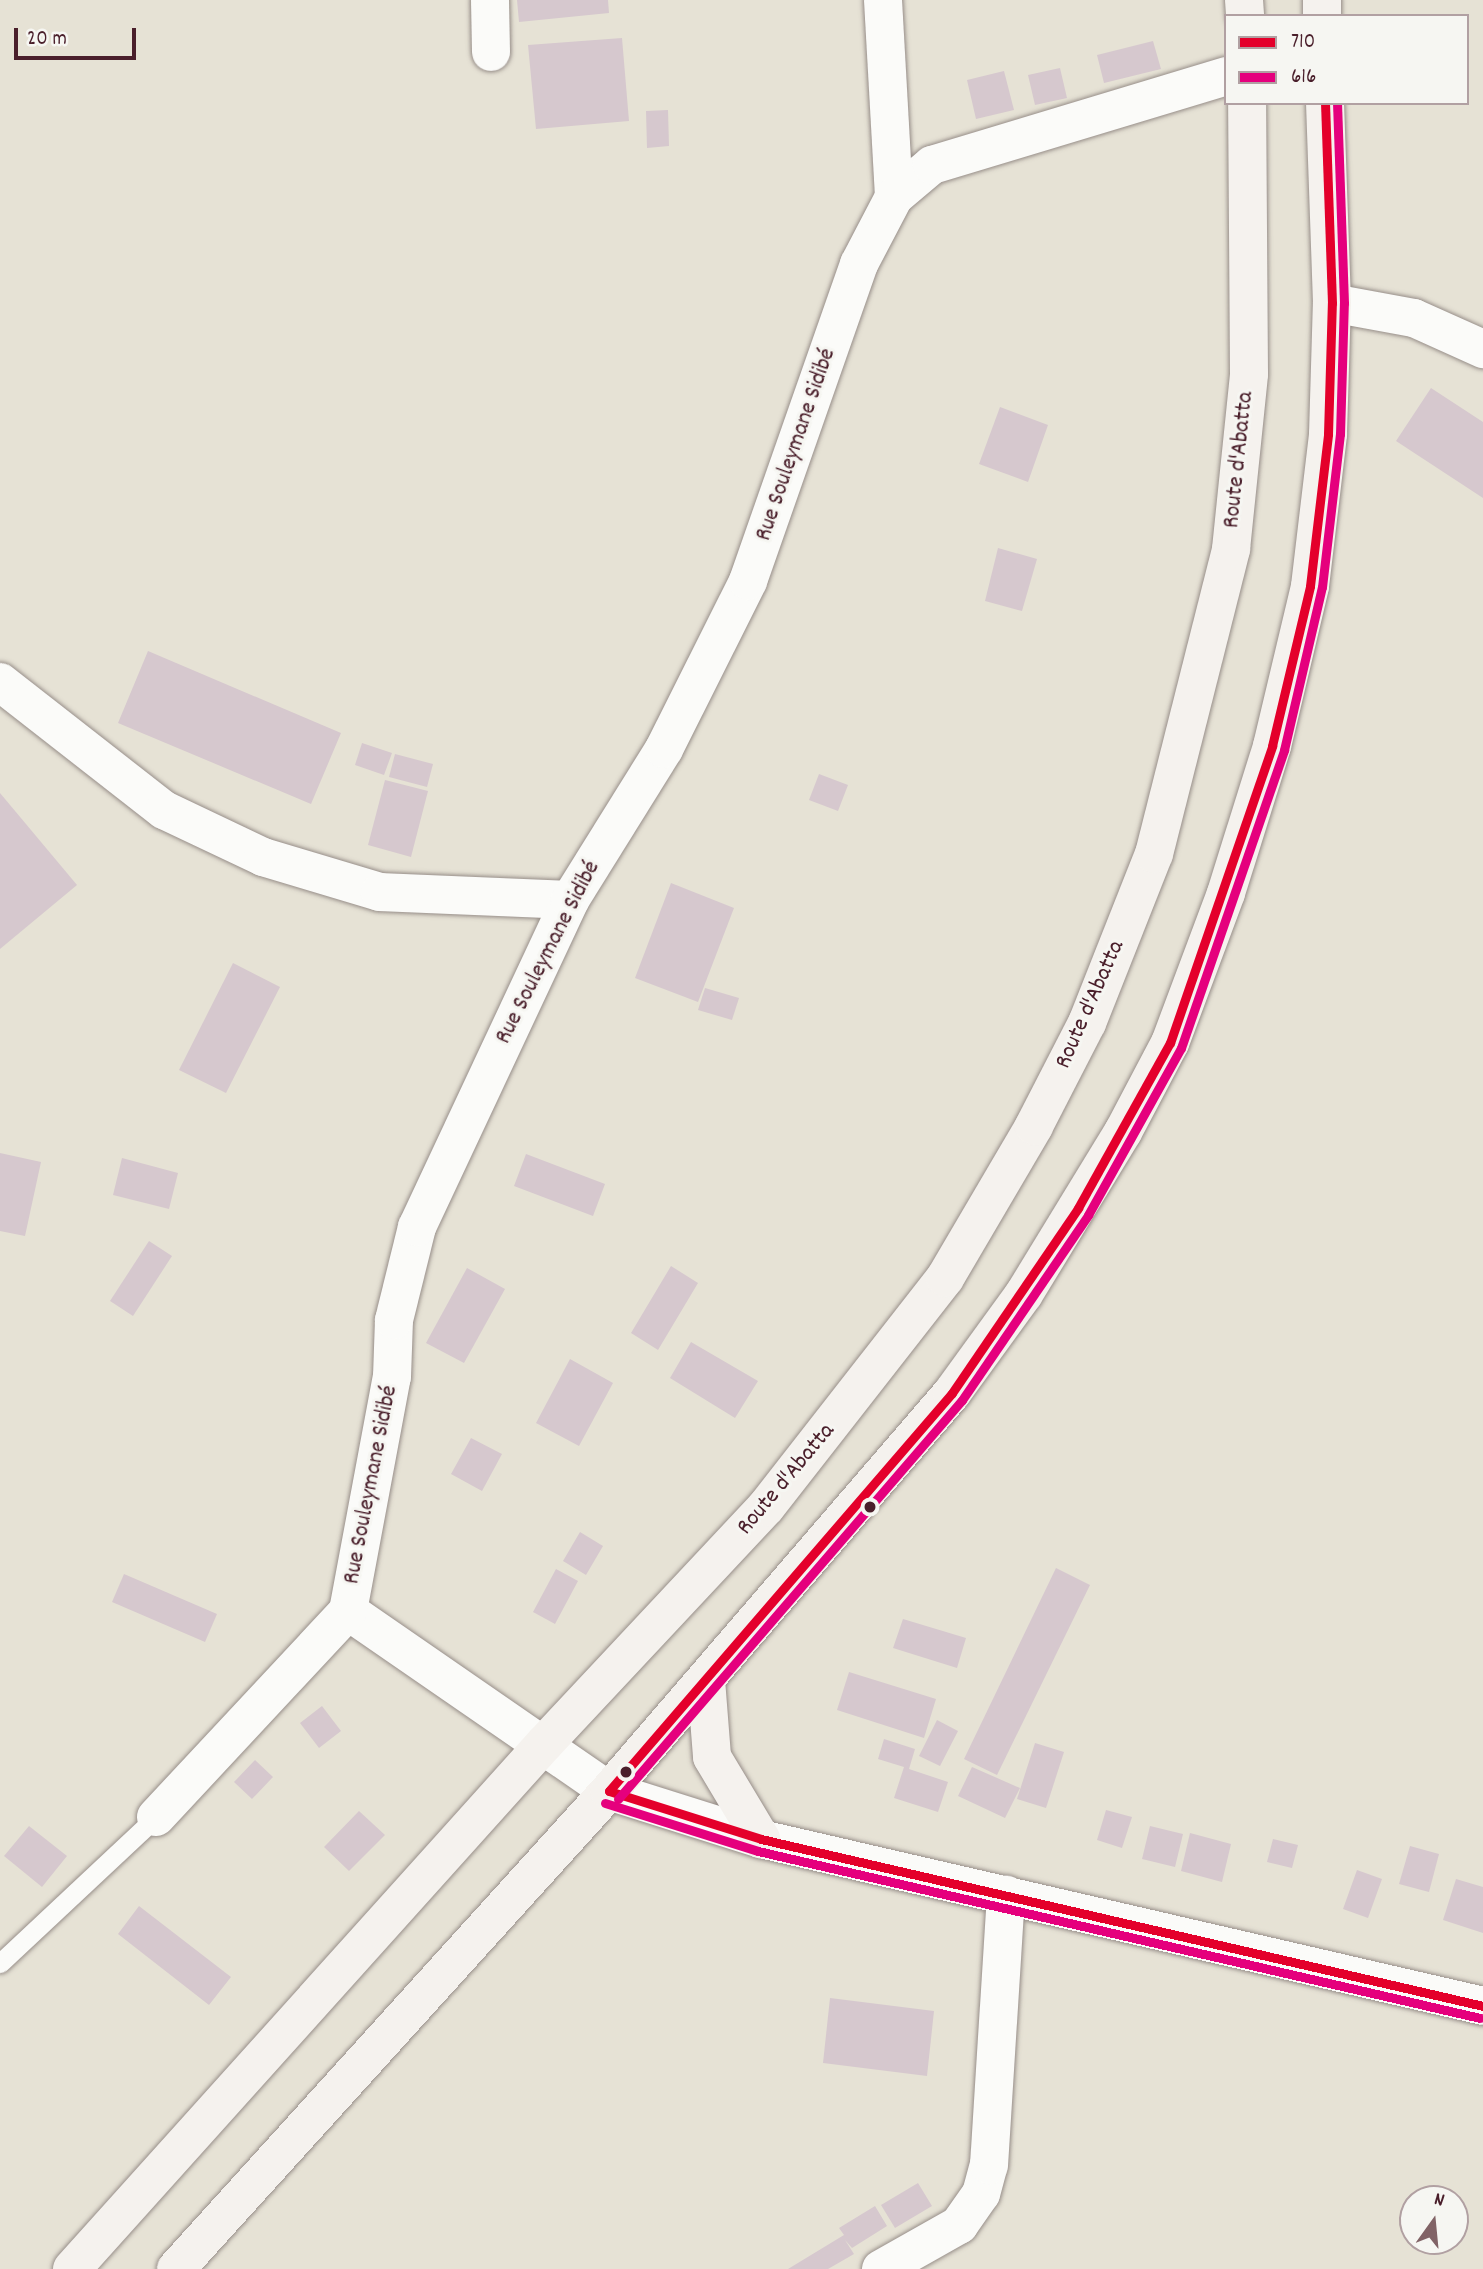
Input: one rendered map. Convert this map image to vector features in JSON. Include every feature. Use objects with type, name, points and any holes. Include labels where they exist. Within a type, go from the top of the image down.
[{"type":"street","points":[[490,0],[491,52]]},
{"type":"street","points":[[883,0],[894,197]]},
{"type":"street","name":"Rue Souleymane Sidibé","points":[[156,1817],[348,1611],[392,1377],[394,1320],[417,1227],[570,900],[664,749],[748,581],[859,264],[894,197],[932,165],[1224,77]]},
{"type":"street","name":"Route d'Abatta","points":[[72,2269],[544,1743],[686,1597],[846,1410],[945,1278],[1087,1023],[1154,855],[1231,549],[1249,374],[1247,105]]},
{"type":"street","points":[[176,2269],[609,1791],[952,1393],[1024,1294],[1170,1043],[1272,746],[1310,586],[1328,434],[1332,303],[1325,105]]},
{"type":"street","points":[[1332,303],[1415,318],[1483,349]]},
{"type":"street","points":[[0,682],[164,810],[263,858],[380,892],[570,900]]},
{"type":"street","points":[[348,1611],[544,1743],[609,1791],[761,1839],[1483,2007]]},
{"type":"street","points":[[706,1680],[712,1757],[761,1839]]},
{"type":"street","points":[[881,2269],[958,2225],[981,2194],[989,2165],[1006,1895]]},
{"type":"lane","name":"Rue Souleymane Sidibé","points":[[0,1963],[156,1817]]},
{"type":"building","points":[[517,0],[608,0],[609,13],[519,22]]},
{"type":"building","points":[[622,38],[629,121],[536,129],[528,45]]},
{"type":"building","points":[[1153,41],[1161,69],[1104,83],[1097,55]]},
{"type":"building","points":[[1060,68],[1067,98],[1035,105],[1028,75]]},
{"type":"building","points":[[1004,71],[1014,110],[976,119],[967,80]]},
{"type":"building","points":[[668,110],[669,146],[647,148],[646,111]]},
{"type":"building","points":[[1431,388],[1483,422],[1483,498],[1396,441]]},
{"type":"building","points":[[1000,407],[1048,425],[1028,482],[979,464]]},
{"type":"building","points":[[998,548],[1037,559],[1022,611],[985,601]]},
{"type":"building","points":[[148,651],[341,733],[311,804],[118,723]]},
{"type":"building","points":[[362,743],[392,753],[384,775],[355,765]]},
{"type":"building","points":[[395,754],[433,764],[427,787],[389,777]]},
{"type":"building","points":[[819,774],[848,785],[838,811],[809,800]]},
{"type":"building","points":[[385,780],[428,791],[411,857],[368,845]]},
{"type":"building","points":[[0,793],[77,885],[0,949]]},
{"type":"building","points":[[671,883],[734,908],[698,1002],[635,978]]},
{"type":"building","points":[[233,963],[280,987],[226,1093],[179,1070]]},
{"type":"building","points":[[705,988],[739,998],[732,1020],[698,1010]]},
{"type":"building","points":[[0,1153],[41,1162],[25,1236],[0,1231]]},
{"type":"building","points":[[526,1154],[605,1184],[593,1216],[514,1186]]},
{"type":"building","points":[[122,1158],[178,1173],[169,1209],[113,1195]]},
{"type":"building","points":[[149,1241],[172,1256],[133,1316],[110,1301]]},
{"type":"building","points":[[671,1266],[698,1283],[658,1350],[631,1333]]},
{"type":"building","points":[[467,1268],[505,1289],[464,1363],[426,1343]]},
{"type":"building","points":[[691,1342],[758,1381],[735,1418],[670,1378]]},
{"type":"building","points":[[570,1359],[613,1383],[579,1446],[536,1423]]},
{"type":"building","points":[[471,1438],[502,1454],[482,1491],[451,1474]]},
{"type":"building","points":[[580,1532],[603,1546],[586,1575],[563,1561]]},
{"type":"building","points":[[1056,1568],[1090,1585],[997,1775],[964,1759]]},
{"type":"building","points":[[556,1569],[578,1581],[555,1624],[533,1612]]},
{"type":"building","points":[[124,1574],[217,1614],[205,1642],[112,1602]]},
{"type":"building","points":[[903,1619],[966,1638],[957,1668],[893,1648]]},
{"type":"building","points":[[849,1672],[936,1699],[924,1738],[837,1710]]},
{"type":"building","points":[[322,1706],[341,1731],[319,1748],[300,1723]]},
{"type":"building","points":[[937,1720],[958,1731],[940,1766],[919,1756]]},
{"type":"building","points":[[884,1739],[915,1749],[909,1769],[948,1782],[938,1812],[894,1798],[904,1767],[878,1759]]},
{"type":"building","points":[[1035,1743],[1064,1752],[1046,1808],[1017,1799]]},
{"type":"building","points":[[255,1760],[273,1777],[252,1799],[234,1782]]},
{"type":"building","points":[[972,1767],[1020,1788],[1005,1818],[958,1796]]},
{"type":"building","points":[[1106,1810],[1132,1817],[1122,1848],[1097,1840]]},
{"type":"building","points":[[359,1811],[385,1835],[349,1871],[324,1847]]},
{"type":"building","points":[[29,1826],[67,1856],[42,1887],[4,1856]]},
{"type":"building","points":[[1150,1826],[1183,1834],[1175,1867],[1142,1859]]},
{"type":"building","points":[[1190,1833],[1231,1844],[1222,1882],[1181,1871]]},
{"type":"building","points":[[1273,1839],[1298,1845],[1292,1868],[1267,1862]]},
{"type":"building","points":[[1410,1846],[1439,1854],[1429,1892],[1399,1884]]},
{"type":"building","points":[[1357,1870],[1382,1879],[1368,1918],[1343,1909]]},
{"type":"building","points":[[1456,1879],[1483,1887],[1483,1933],[1443,1920]]},
{"type":"building","points":[[139,1906],[231,1977],[209,2005],[118,1934]]},
{"type":"building","points":[[830,1998],[934,2011],[927,2076],[823,2063]]},
{"type":"building","points":[[918,2183],[932,2206],[895,2228],[881,2205]]},
{"type":"building","points":[[875,2206],[887,2226],[852,2248],[845,2240],[854,2254],[828,2269],[788,2269],[844,2235],[839,2228]]},
{"type":"transit line","name":"710","points":[[609,1791],[952,1393],[1078,1208],[1170,1043],[1272,746],[1310,586],[1328,434],[1332,303],[1325,105]]},
{"type":"transit line","name":"616","points":[[618,1799],[962,1400],[1088,1215],[1181,1048],[1284,750],[1322,587],[1340,434],[1344,303],[1337,105]]},
{"type":"transit line","name":"710","points":[[609,1791],[761,1839],[1483,2006]]},
{"type":"transit line","name":"616","points":[[605,1803],[758,1851],[1480,2018]]}]
